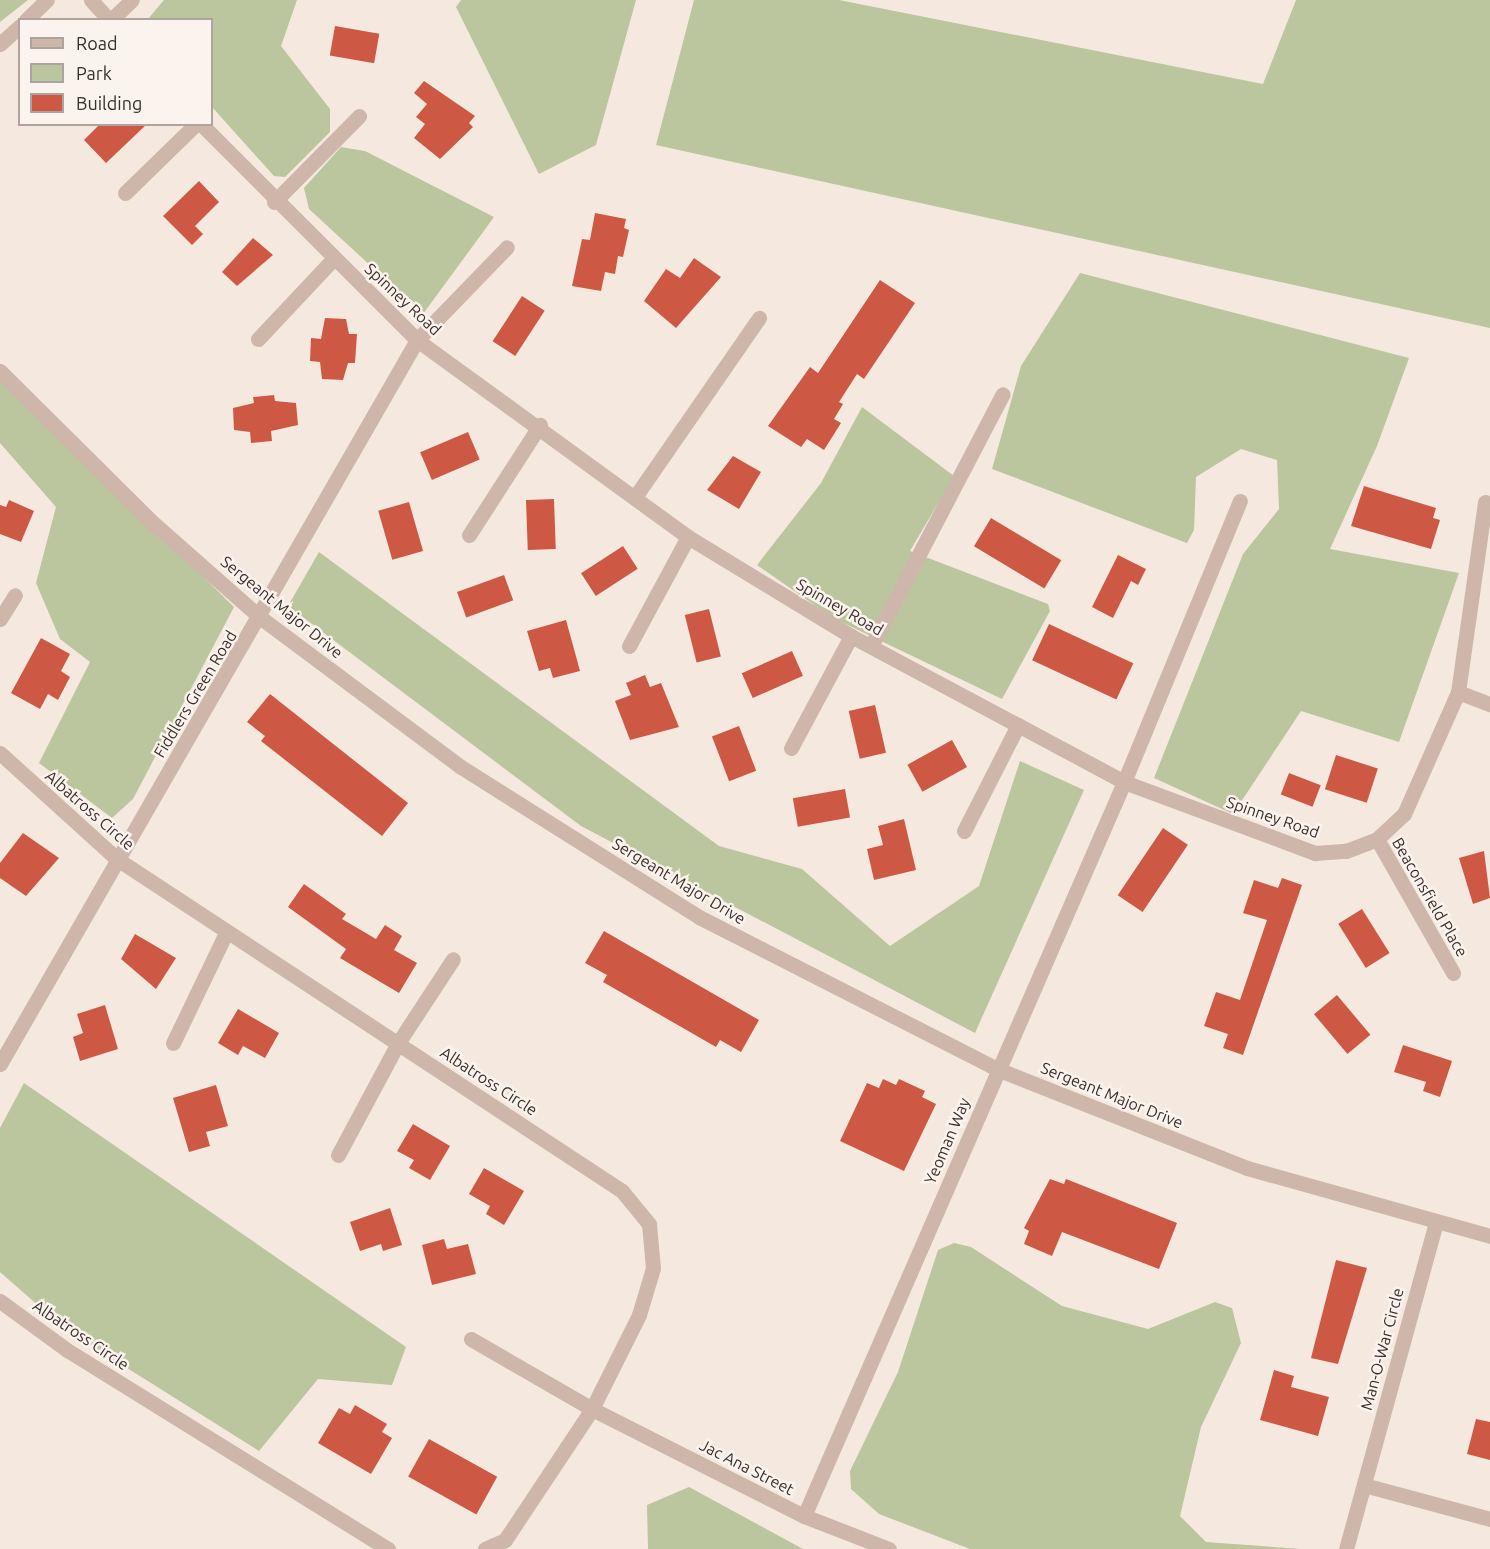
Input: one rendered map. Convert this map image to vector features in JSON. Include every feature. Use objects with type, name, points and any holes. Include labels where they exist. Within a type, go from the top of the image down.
[{"type":"street","points":[[28,18],[47,0]]},
{"type":"street","points":[[91,0],[108,18]]},
{"type":"street","points":[[112,18],[132,0]]},
{"type":"street","points":[[0,44],[18,28]]},
{"type":"street","points":[[274,202],[359,116]]},
{"type":"street","points":[[125,193],[194,126]]},
{"type":"street","name":"Spinney Road","points":[[203,126],[274,202],[417,340],[540,425],[688,537],[851,636],[1124,782],[1315,853],[1346,851],[1377,839],[1404,814],[1458,692],[1485,502]]},
{"type":"street","name":"Fiddlers Green Road","points":[[0,1064],[117,859],[261,618],[417,340],[507,247]]},
{"type":"street","points":[[258,339],[333,258]]},
{"type":"street","points":[[635,497],[759,318]]},
{"type":"street","name":"Sergeant Major Drive","points":[[0,371],[152,522],[261,618],[460,767],[699,917],[997,1069],[1247,1168],[1490,1236]]},
{"type":"street","points":[[871,646],[1003,394]]},
{"type":"street","points":[[469,535],[540,425]]},
{"type":"street","name":"Yeoman Way","points":[[804,1516],[1124,782],[1239,501]]},
{"type":"street","points":[[629,646],[688,537]]},
{"type":"street","points":[[0,619],[15,595]]},
{"type":"street","points":[[791,748],[851,636]]},
{"type":"street","points":[[1458,692],[1490,704]]},
{"type":"street","points":[[964,831],[1018,725]]},
{"type":"street","name":"Albatross Circle","points":[[0,753],[117,859],[622,1191],[649,1224],[653,1268],[639,1315],[592,1409],[505,1540],[485,1549]]},
{"type":"street","name":"Beaconsfield Place","points":[[1377,839],[1453,973]]},
{"type":"street","points":[[173,1042],[227,931]]},
{"type":"street","points":[[338,1155],[398,1043],[453,959]]},
{"type":"street","name":"Man-O-War Circle","points":[[1346,1549],[1436,1222]]},
{"type":"street","name":"Albatross Circle","points":[[0,1300],[67,1350],[388,1549]]},
{"type":"street","name":"Jac Ana Street","points":[[471,1339],[592,1409],[804,1516],[889,1549]]},
{"type":"street","points":[[1364,1485],[1490,1520]]},
{"type":"green space","points":[[0,0],[28,0],[0,22]]},
{"type":"green space","points":[[164,0],[297,0],[281,46],[330,109],[330,132],[285,177],[274,176],[213,108],[213,18],[149,18]]},
{"type":"green space","points":[[461,0],[636,0],[596,145],[539,174],[456,7]]},
{"type":"green space","points":[[694,0],[839,0],[1263,84],[1296,0],[1490,0],[1490,328],[656,145]]},
{"type":"green space","points":[[341,147],[365,151],[494,217],[423,314],[309,209],[304,188]]},
{"type":"green space","points":[[1080,273],[1409,358],[1377,446],[1330,549],[1459,573],[1399,742],[1301,711],[1233,814],[1154,778],[1243,554],[1279,509],[1277,460],[1241,449],[1196,477],[1194,530],[1187,543],[992,469],[1021,366]]},
{"type":"green space","points":[[0,378],[234,607],[133,799],[112,818],[39,763],[90,662],[60,639],[36,583],[56,507],[0,443]]},
{"type":"green space","points":[[862,407],[954,476],[910,551],[1048,604],[1050,611],[1002,699],[833,618],[757,565],[821,483]]},
{"type":"green space","points":[[319,552],[719,846],[802,869],[890,946],[979,886],[1020,761],[1084,790],[975,1033],[581,826],[288,606]]},
{"type":"green space","points":[[24,1083],[406,1347],[392,1385],[318,1379],[259,1451],[65,1329],[0,1272],[0,1128]]},
{"type":"green space","points":[[954,1243],[971,1247],[1062,1306],[1148,1329],[1215,1302],[1232,1308],[1241,1343],[1201,1427],[1180,1516],[1206,1542],[1301,1549],[970,1549],[879,1514],[851,1489],[850,1471],[898,1372],[938,1250]]},
{"type":"green space","points":[[689,1487],[803,1549],[648,1549],[647,1505]]},
{"type":"building","points":[[335,26],[379,34],[374,63],[330,56]]},
{"type":"building","points":[[424,81],[475,116],[469,123],[473,127],[440,159],[414,138],[425,124],[416,117],[427,104],[414,93]]},
{"type":"building","points":[[98,126],[145,126],[106,163],[84,140]]},
{"type":"building","points":[[199,181],[219,202],[195,226],[203,234],[192,245],[163,216]]},
{"type":"building","points":[[595,213],[626,219],[624,228],[629,230],[623,257],[618,256],[615,274],[605,272],[601,291],[572,286],[582,239],[590,240]]},
{"type":"building","points":[[253,238],[273,255],[237,286],[222,272]]},
{"type":"building","points":[[694,258],[721,277],[676,328],[644,301],[666,269],[680,278]]},
{"type":"building","points":[[880,280],[915,303],[864,379],[857,374],[839,402],[843,404],[834,419],[841,423],[824,450],[807,439],[801,447],[768,426],[810,367],[818,373]]},
{"type":"building","points":[[522,296],[545,311],[515,356],[493,341]]},
{"type":"building","points":[[325,318],[346,319],[349,334],[357,334],[355,363],[348,363],[343,380],[322,379],[320,362],[310,361],[311,338],[321,339]]},
{"type":"building","points":[[274,395],[275,401],[296,403],[298,425],[271,431],[272,441],[251,443],[250,432],[234,430],[233,408],[254,403],[253,397]]},
{"type":"building","points":[[468,432],[480,460],[432,480],[420,452]]},
{"type":"building","points":[[733,456],[761,472],[739,509],[707,490]]},
{"type":"building","points":[[1364,486],[1436,508],[1433,518],[1440,520],[1431,549],[1351,526]]},
{"type":"building","points":[[554,499],[556,549],[528,550],[526,500]]},
{"type":"building","points":[[9,500],[34,511],[21,542],[0,534],[0,505],[6,507]]},
{"type":"building","points":[[409,502],[423,551],[392,560],[378,511]]},
{"type":"building","points":[[991,518],[1061,560],[1044,589],[974,546]]},
{"type":"building","points":[[623,546],[638,569],[596,596],[581,573]]},
{"type":"building","points":[[1118,555],[1146,569],[1138,585],[1131,581],[1113,618],[1092,607]]},
{"type":"building","points":[[504,575],[513,600],[466,617],[457,592]]},
{"type":"building","points":[[709,609],[721,657],[697,663],[685,615]]},
{"type":"building","points":[[566,620],[580,671],[553,678],[550,668],[539,671],[527,631]]},
{"type":"building","points":[[1049,624],[1133,663],[1116,700],[1032,660]]},
{"type":"building","points":[[41,638],[70,654],[61,671],[70,677],[58,700],[48,694],[40,709],[11,693]]},
{"type":"building","points":[[792,651],[803,676],[753,698],[742,673]]},
{"type":"building","points":[[645,675],[650,687],[661,683],[679,727],[630,740],[615,701],[631,695],[626,683]]},
{"type":"building","points":[[270,694],[408,803],[382,836],[261,741],[265,736],[247,722]]},
{"type":"building","points":[[875,705],[886,753],[860,759],[849,711]]},
{"type":"building","points":[[739,726],[756,771],[729,781],[712,736]]},
{"type":"building","points":[[952,740],[967,767],[922,792],[907,765]]},
{"type":"building","points":[[1336,755],[1378,769],[1367,803],[1325,789]]},
{"type":"building","points":[[1289,773],[1321,785],[1312,807],[1281,794]]},
{"type":"building","points":[[845,789],[850,818],[798,827],[793,798]]},
{"type":"building","points":[[904,819],[916,870],[874,880],[867,849],[883,845],[878,826]]},
{"type":"building","points":[[1163,828],[1188,845],[1143,912],[1118,895]]},
{"type":"building","points":[[23,833],[59,858],[26,896],[0,878],[0,863]]},
{"type":"building","points":[[1484,851],[1490,898],[1473,904],[1459,858]]},
{"type":"building","points":[[1282,878],[1302,885],[1243,1055],[1223,1048],[1228,1034],[1204,1026],[1216,992],[1240,1000],[1267,920],[1243,913],[1254,880],[1278,888]]},
{"type":"building","points":[[304,884],[346,914],[342,919],[376,939],[385,925],[402,936],[394,950],[417,963],[399,993],[340,958],[346,949],[288,907]]},
{"type":"building","points":[[1362,909],[1390,953],[1366,968],[1338,924]]},
{"type":"building","points":[[604,931],[759,1020],[741,1052],[720,1040],[716,1047],[603,982],[607,975],[585,963]]},
{"type":"building","points":[[135,934],[176,958],[156,989],[121,959]]},
{"type":"building","points":[[1337,995],[1370,1035],[1347,1054],[1314,1014]]},
{"type":"building","points":[[105,1005],[118,1049],[80,1061],[73,1037],[83,1033],[77,1014]]},
{"type":"building","points":[[238,1009],[279,1033],[265,1058],[243,1046],[238,1055],[218,1043]]},
{"type":"building","points":[[1403,1045],[1452,1061],[1440,1097],[1423,1091],[1426,1082],[1394,1072]]},
{"type":"building","points":[[883,1079],[896,1085],[899,1079],[925,1091],[922,1097],[936,1104],[904,1171],[840,1141],[867,1083],[879,1088]]},
{"type":"building","points":[[216,1085],[228,1126],[206,1132],[210,1146],[189,1152],[173,1098]]},
{"type":"building","points":[[413,1124],[450,1146],[430,1180],[409,1168],[414,1160],[397,1151]]},
{"type":"building","points":[[484,1168],[524,1191],[504,1225],[486,1214],[490,1206],[469,1194]]},
{"type":"building","points":[[1050,1179],[1064,1184],[1066,1179],[1177,1223],[1159,1269],[1062,1232],[1052,1256],[1024,1244],[1029,1231],[1024,1228]]},
{"type":"building","points":[[390,1208],[402,1245],[383,1251],[381,1244],[360,1251],[350,1222]]},
{"type":"building","points":[[444,1239],[447,1249],[468,1244],[476,1274],[432,1285],[422,1245]]},
{"type":"building","points":[[1336,1260],[1367,1268],[1338,1364],[1311,1358]]},
{"type":"building","points":[[1274,1370],[1294,1376],[1291,1387],[1329,1397],[1318,1436],[1260,1420]]},
{"type":"building","points":[[355,1405],[387,1424],[382,1432],[392,1438],[371,1474],[318,1443],[339,1408],[350,1414]]},
{"type":"building","points":[[1476,1419],[1490,1422],[1490,1460],[1467,1454]]},
{"type":"building","points":[[429,1439],[497,1477],[476,1514],[408,1477]]}]
